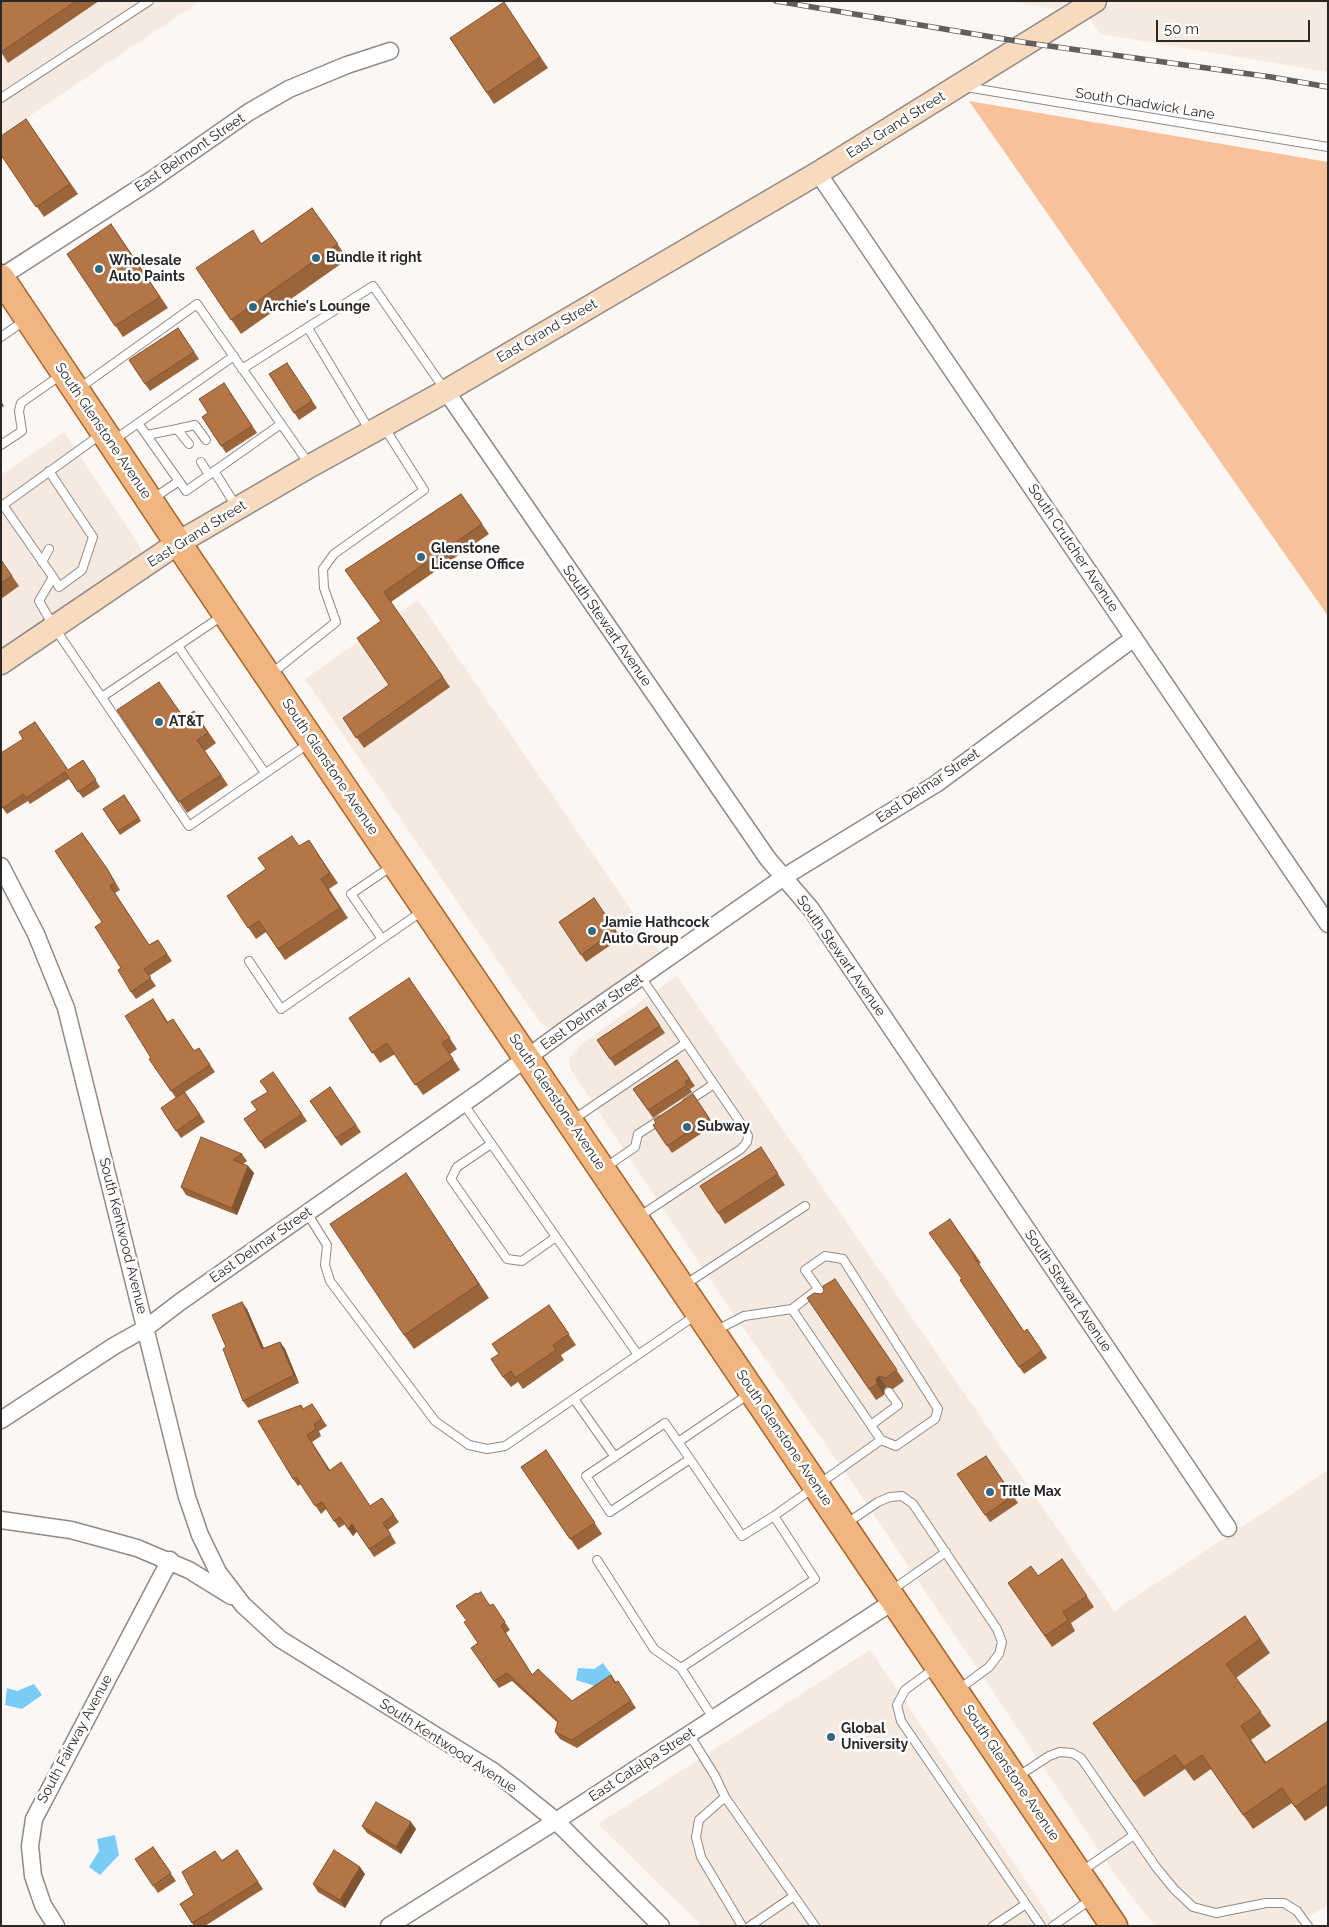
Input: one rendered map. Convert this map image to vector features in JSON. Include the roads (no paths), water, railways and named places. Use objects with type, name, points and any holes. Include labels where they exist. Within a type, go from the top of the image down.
[{"type":"main road","name":"East Grand Street","points":[[1,663],[178,543],[310,466],[446,391],[818,173],[1095,1]]},
{"type":"main road","name":"South Glenstone Avenue","points":[[1,278],[178,543],[1078,1874],[1109,1916]]},
{"type":"street","name":"East Belmont Street","points":[[1,278],[150,181],[250,112],[290,89],[347,65],[390,51]]},
{"type":"street","name":"South Crutcher Avenue","points":[[818,173],[1328,924]]},
{"type":"street","name":"South Stewart Avenue","points":[[446,391],[768,860],[817,917],[1228,1528]]},
{"type":"street","name":"East Delmar Street","points":[[1,1420],[114,1346],[146,1328],[180,1302],[784,877],[936,784],[1134,638]]},
{"type":"street","name":"South Kentwood Avenue","points":[[1,866],[36,934],[66,1008],[193,1516],[215,1566],[242,1605]]},
{"type":"street","points":[[1,1520],[71,1530],[137,1548],[170,1560]]},
{"type":"street","name":"South Kentwood Avenue","points":[[170,1560],[208,1580],[242,1605],[280,1639],[493,1771],[556,1821],[661,1926]]},
{"type":"street","name":"South Fairway Avenue","points":[[56,1926],[43,1905],[33,1876],[30,1846],[34,1819],[170,1560]]},
{"type":"street","name":"East Catalpa Street","points":[[389,1926],[556,1821],[689,1734],[891,1596]]},
{"type":"lane","points":[[1,98],[149,1]]},
{"type":"lane","name":"South Chadwick Lane","points":[[959,86],[1328,147]]},
{"type":"lane","points":[[242,369],[373,286],[446,391]]},
{"type":"lane","points":[[1,445],[22,431],[19,411],[20,403],[70,381],[197,304],[310,466]]},
{"type":"lane","points":[[1,337],[28,318]]},
{"type":"lane","points":[[268,676],[336,622],[324,588],[323,569],[334,554],[424,490],[377,429],[308,328]]},
{"type":"lane","points":[[49,471],[71,508],[94,537],[82,570],[59,586],[3,505],[49,471],[107,437],[138,422],[234,356]]},
{"type":"lane","points":[[138,422],[186,491],[281,424]]},
{"type":"lane","points":[[147,434],[195,424],[206,440]]},
{"type":"lane","points":[[177,429],[189,444]]},
{"type":"lane","points":[[217,458],[222,466]]},
{"type":"lane","points":[[201,462],[237,508]]},
{"type":"lane","points":[[150,501],[179,480]]},
{"type":"lane","points":[[42,562],[49,549]]},
{"type":"lane","points":[[53,577],[38,601],[189,826],[312,741]]},
{"type":"lane","points":[[102,697],[226,614]]},
{"type":"lane","points":[[178,646],[265,774]]},
{"type":"lane","points":[[382,939],[351,894],[396,864]]},
{"type":"lane","points":[[249,961],[281,1009],[426,908]]},
{"type":"lane","points":[[636,1219],[741,1149],[747,1142],[748,1136],[641,977]]},
{"type":"lane","points":[[570,1121],[686,1043]]},
{"type":"lane","points":[[676,1109],[714,1084]]},
{"type":"lane","points":[[463,1103],[638,1355]]},
{"type":"lane","points":[[602,1169],[635,1147],[638,1134],[669,1114]]},
{"type":"lane","points":[[491,1144],[457,1167],[450,1179],[507,1259],[522,1261],[556,1237]]},
{"type":"lane","points":[[682,1287],[805,1206]]},
{"type":"lane","points":[[307,1213],[327,1245],[325,1265],[330,1281],[435,1421],[469,1445],[487,1449],[505,1446],[638,1355],[706,1323],[792,1309],[818,1289]]},
{"type":"lane","points":[[792,1309],[881,1440],[896,1446],[935,1419],[938,1409],[843,1259],[825,1256],[805,1270],[826,1300]]},
{"type":"lane","points":[[678,1442],[753,1392]]},
{"type":"lane","points":[[871,1425],[898,1404],[889,1392]]},
{"type":"lane","points":[[574,1399],[615,1457]]},
{"type":"lane","points":[[690,1459],[610,1512],[586,1476],[666,1423],[742,1536],[774,1516],[881,1440]]},
{"type":"lane","points":[[843,1525],[878,1502],[890,1497],[902,1496],[913,1504],[946,1552],[997,1629],[1002,1642],[999,1654],[989,1667],[956,1692]]},
{"type":"lane","points":[[681,1668],[815,1579],[774,1516]]},
{"type":"lane","points":[[891,1596],[946,1552]]},
{"type":"lane","points":[[597,1560],[654,1649],[681,1668],[713,1718]]},
{"type":"lane","points":[[938,1666],[905,1690],[897,1705],[901,1721],[1041,1926]]},
{"type":"lane","points":[[689,1734],[715,1776],[725,1797],[815,1926]]},
{"type":"lane","points":[[1014,1778],[1049,1756],[1060,1752],[1072,1753],[1081,1758],[1162,1875],[1193,1907],[1216,1913],[1266,1903],[1284,1903],[1297,1911],[1308,1926]]},
{"type":"lane","points":[[725,1797],[699,1820],[696,1837],[701,1857],[742,1926]]},
{"type":"lane","points":[[1078,1874],[1134,1835]]},
{"type":"lane","points":[[750,1926],[794,1896]]},
{"type":"lane","points":[[993,1926],[1026,1904]]},
{"type":"lane","points":[[1053,1926],[1109,1916]]},
{"type":"water","points":[[603,1663],[613,1677],[598,1687],[576,1680],[578,1668],[594,1669]]},
{"type":"water","points":[[34,1684],[42,1695],[22,1709],[5,1705],[7,1688],[17,1691]]},
{"type":"water","points":[[115,1835],[119,1855],[100,1875],[89,1867],[99,1851],[97,1839]]},
{"type":"railway","points":[[776,1],[1028,43],[1271,77],[1328,87]]},
{"type":"place","name":"Bundle it right","points":[[316,258]]},
{"type":"place","name":"Wholesale Auto Paints","points":[[99,269]]},
{"type":"place","name":"Archie's Lounge","points":[[253,307]]},
{"type":"place","name":"Glenstone License Office","points":[[421,557]]},
{"type":"place","name":"AT&T","points":[[159,722]]},
{"type":"place","name":"Jamie Hathcock Auto Group","points":[[592,931]]},
{"type":"place","name":"Subway","points":[[687,1127]]},
{"type":"place","name":"Title Max","points":[[990,1492]]},
{"type":"place","name":"Global University","points":[[831,1737]]}]
